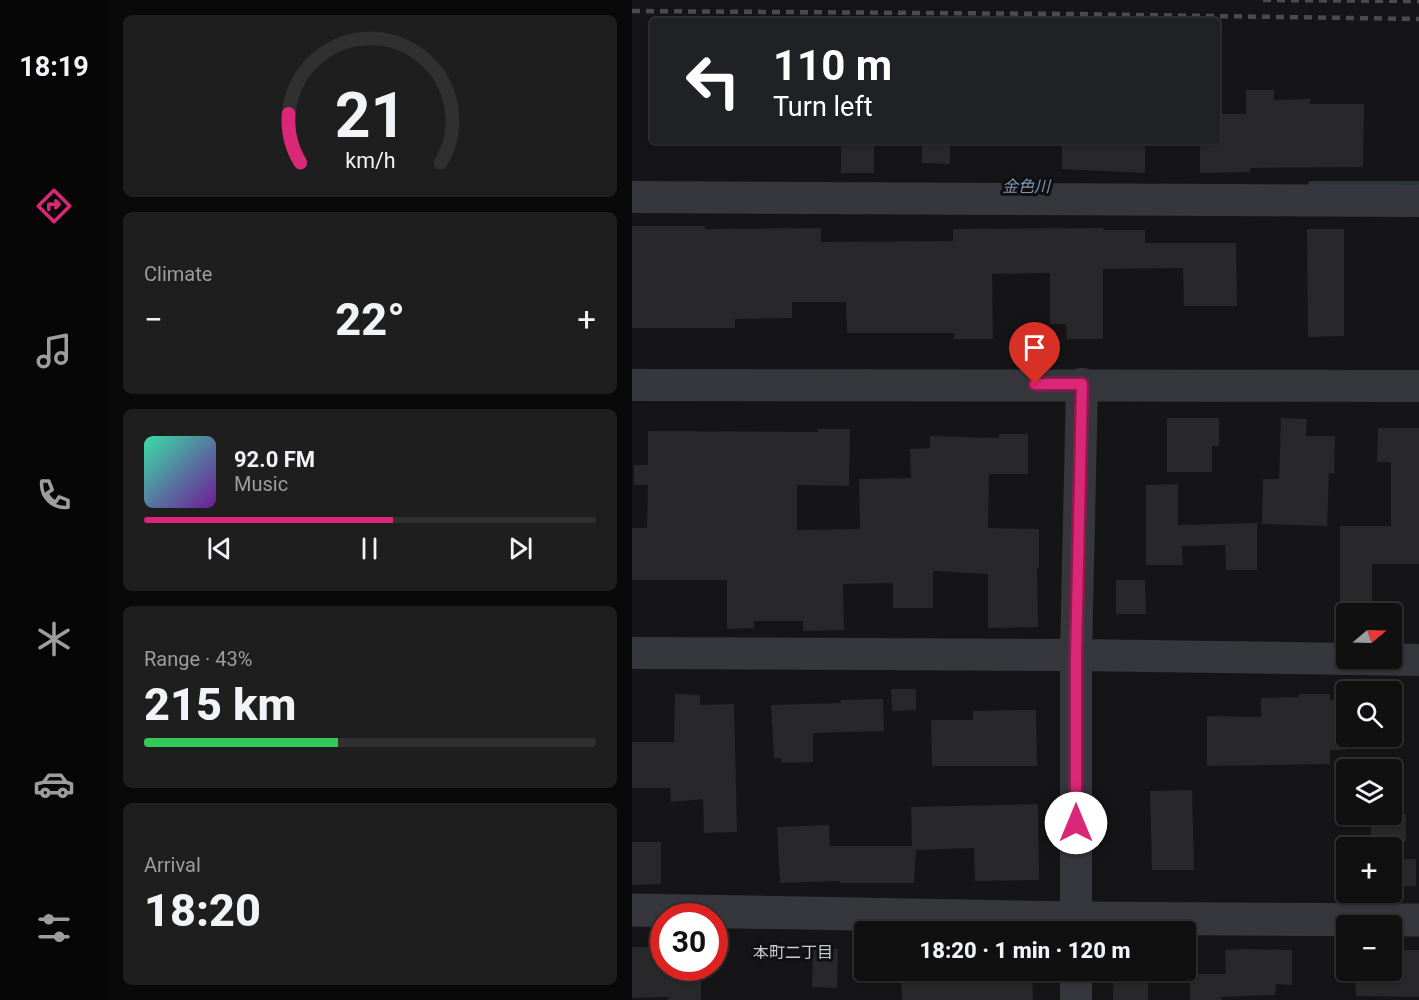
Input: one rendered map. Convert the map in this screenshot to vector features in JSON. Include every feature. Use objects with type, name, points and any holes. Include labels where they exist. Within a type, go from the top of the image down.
[{"type":"street","points":[[632,197],[1420,201]]},
{"type":"street","points":[[1077,921],[1076,656],[1082,384]]},
{"type":"street","points":[[632,385],[1420,386]]},
{"type":"street","points":[[632,653],[1420,660]]},
{"type":"street","points":[[632,910],[958,921]]},
{"type":"street","points":[[1196,923],[1420,920]]},
{"type":"street","points":[[1076,981],[1076,1000]]},
{"type":"building","points":[[1246,90],[1274,90],[1274,100],[1310,99],[1310,104],[1364,104],[1363,167],[1250,168],[1250,172],[1200,173],[1200,144],[1220,144],[1220,114],[1246,114]]},
{"type":"building","points":[[841,144],[874,144],[874,173],[841,173]]},
{"type":"building","points":[[922,144],[950,144],[950,164],[922,163]]},
{"type":"building","points":[[1062,144],[1145,144],[1145,173],[1062,169]]},
{"type":"building","points":[[632,226],[705,226],[705,229],[821,228],[821,242],[953,241],[953,229],[1145,230],[1145,243],[1236,243],[1237,306],[1184,306],[1183,268],[1103,269],[1103,339],[1067,339],[1066,324],[1050,324],[1050,273],[992,274],[993,339],[954,339],[954,333],[847,333],[846,302],[792,302],[792,318],[735,319],[735,328],[632,328]]},
{"type":"building","points":[[1307,229],[1344,229],[1344,336],[1308,337]]},
{"type":"building","points":[[1167,418],[1219,418],[1219,446],[1212,446],[1212,472],[1167,472]]},
{"type":"building","points":[[1281,418],[1307,419],[1306,436],[1335,436],[1334,473],[1329,473],[1327,526],[1262,524],[1263,479],[1279,479]]},
{"type":"building","points":[[1378,428],[1420,428],[1420,564],[1372,564],[1372,603],[1340,603],[1340,526],[1391,526],[1391,462],[1377,462]]},
{"type":"building","points":[[818,429],[850,429],[849,486],[797,485],[797,530],[860,529],[859,479],[911,478],[910,449],[930,448],[930,436],[999,438],[999,434],[1028,434],[1028,474],[989,474],[988,528],[1039,529],[1038,627],[988,628],[988,574],[933,571],[933,608],[893,608],[893,583],[843,584],[844,630],[803,631],[803,621],[754,621],[754,628],[727,629],[727,580],[632,580],[632,528],[647,528],[648,485],[634,485],[634,465],[648,465],[648,431],[818,432]]},
{"type":"building","points":[[1178,484],[1178,525],[1257,523],[1257,570],[1226,570],[1225,545],[1182,546],[1183,565],[1146,565],[1146,485]]},
{"type":"building","points":[[1116,580],[1145,580],[1146,614],[1116,614]]},
{"type":"building","points":[[891,689],[916,689],[916,710],[892,711]]},
{"type":"building","points":[[675,694],[700,695],[700,705],[734,704],[737,832],[704,833],[703,799],[671,802],[670,788],[632,788],[632,742],[674,742]]},
{"type":"building","points":[[1299,694],[1330,694],[1330,700],[1336,700],[1336,747],[1346,747],[1346,750],[1330,750],[1330,764],[1207,766],[1207,716],[1261,717],[1261,698],[1299,697]]},
{"type":"building","points":[[883,699],[884,731],[813,733],[813,762],[781,763],[781,758],[774,758],[771,705]]},
{"type":"building","points":[[1036,710],[1037,766],[932,766],[931,720],[973,720],[973,711]]},
{"type":"building","points":[[1192,790],[1194,870],[1152,870],[1150,791]]},
{"type":"building","points":[[1038,804],[1039,880],[975,881],[974,848],[916,850],[914,883],[840,883],[840,881],[780,883],[777,827],[829,825],[830,846],[912,846],[911,807]]},
{"type":"building","points":[[1402,814],[1406,814],[1406,842],[1402,842],[1402,837],[1371,837],[1371,825],[1402,825]]},
{"type":"building","points":[[632,842],[661,842],[661,884],[632,885]]},
{"type":"building","points":[[1402,859],[1416,859],[1416,886],[1402,887]]},
{"type":"building","points":[[632,947],[650,947],[650,981],[701,981],[701,1000],[668,1000],[668,997],[632,998]]},
{"type":"building","points":[[813,949],[838,949],[837,988],[812,987]]},
{"type":"building","points":[[1225,950],[1292,950],[1292,985],[1276,984],[1275,995],[1221,997],[1222,1000],[1190,1000],[1190,981],[1196,981],[1196,974],[1226,974]]},
{"type":"building","points":[[1402,950],[1420,950],[1420,997],[1356,996],[1355,981],[1402,981]]},
{"type":"building","points":[[901,981],[1032,981],[1033,1000],[902,1000]]},
{"type":"building","points":[[1114,981],[1148,981],[1148,1000],[1113,1000]]},
{"type":"waterway","name":"金色川","points":[[1312,185],[1420,185]]},
{"type":"railway","points":[[1263,0],[1420,1]]},
{"type":"railway","points":[[632,11],[1420,19]]},
{"type":"district","name":"本町二丁目","points":[[793,952]]},
{"type":"route","points":[[1035,384],[1082,384],[1076,656],[1076,823]]}]
